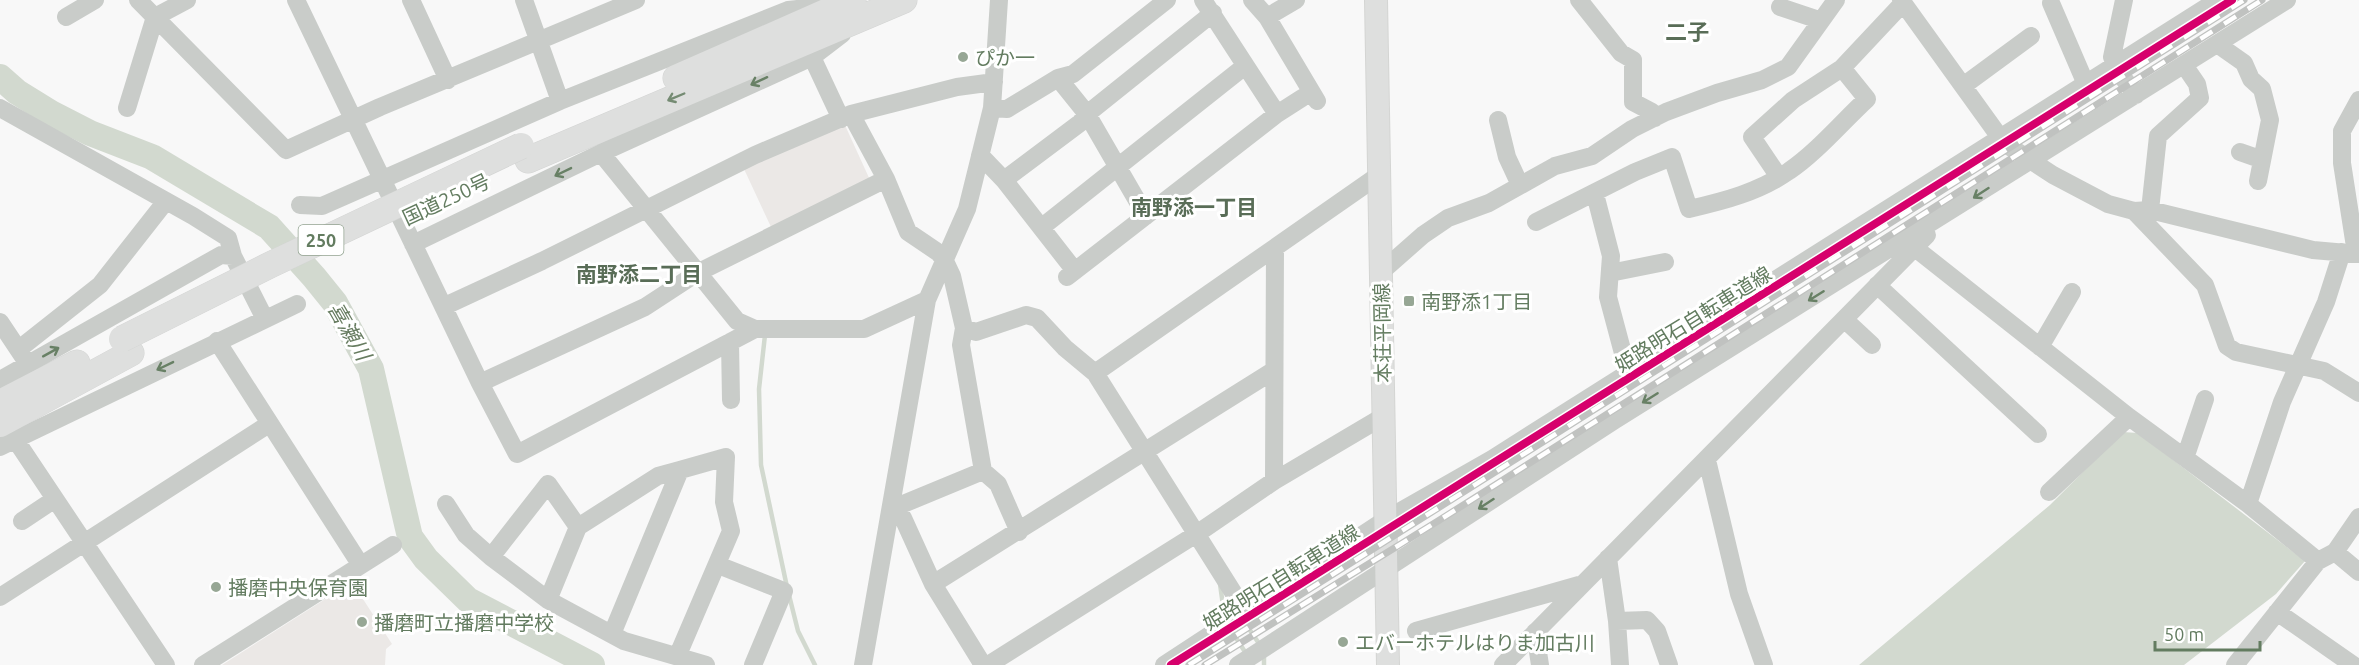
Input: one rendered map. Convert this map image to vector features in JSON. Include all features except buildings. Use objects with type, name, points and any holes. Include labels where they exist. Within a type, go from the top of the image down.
[{"type":"highway","name":"国道250号","points":[[0,403],[285,274],[525,153],[855,6],[904,0]]},
{"type":"highway","name":"国道250号","points":[[5,437],[127,346]]},
{"type":"main road","name":"本荘平岡線","points":[[1376,0],[1388,665]]},
{"type":"street","points":[[66,17],[95,0]]},
{"type":"street","points":[[138,0],[286,150],[636,0]]},
{"type":"street","points":[[127,108],[155,16],[187,0]]},
{"type":"street","points":[[296,0],[480,383],[517,454],[755,328]]},
{"type":"street","points":[[411,0],[448,80]]},
{"type":"street","points":[[524,0],[560,101]]},
{"type":"street","points":[[863,665],[927,300],[967,209],[992,108],[999,0]]},
{"type":"street","points":[[992,108],[1006,109],[1058,78],[1073,74],[1167,0]]},
{"type":"street","points":[[980,155],[1004,180],[1042,227],[1071,274],[1276,114],[1309,99],[1267,17],[1252,0]]},
{"type":"street","points":[[1267,17],[1296,0]]},
{"type":"street","points":[[1381,272],[1423,235],[1448,218],[1489,203],[1568,161],[1580,161],[1592,156],[1632,129],[1655,118],[1701,98],[1762,80],[1788,67],[1804,48],[1820,20],[1836,0]]},
{"type":"street","points":[[2124,0],[2112,57],[2114,64],[2136,95]]},
{"type":"street","points":[[1164,665],[1247,615],[1385,520],[1492,459],[2218,0]]},
{"type":"street","points":[[1238,665],[1615,420],[2287,0]]},
{"type":"street","points":[[1779,177],[1752,137],[1792,100],[1842,68],[1902,2],[2004,143],[2031,161],[2108,204],[2313,250],[2352,253]]},
{"type":"street","points":[[1587,3],[1621,53],[1638,55],[1633,102],[1652,112],[1655,118]]},
{"type":"street","points":[[2051,3],[2070,25],[2085,82]]},
{"type":"street","points":[[413,244],[601,153],[812,57],[855,6]]},
{"type":"street","points":[[300,205],[322,206],[560,101],[788,10],[855,6]]},
{"type":"street","points":[[1004,180],[1080,123],[1087,114],[1208,6],[1276,114]]},
{"type":"street","points":[[1780,7],[1820,20]]},
{"type":"street","points":[[1963,86],[2031,36]]},
{"type":"street","points":[[2217,44],[2244,63],[2251,79],[2262,89],[2270,120],[2260,159],[2258,181]]},
{"type":"street","points":[[812,57],[886,179],[908,232],[939,253],[952,276],[964,328],[961,345],[983,471],[998,484],[1019,532]]},
{"type":"street","points":[[2142,211],[2158,136],[2200,98],[2197,84],[2184,65]]},
{"type":"street","points":[[1042,227],[1245,66]]},
{"type":"street","points":[[1536,222],[1635,172],[1672,157],[1689,209],[1730,200],[1779,177],[1790,171],[1867,99],[1842,68]]},
{"type":"street","points":[[1058,78],[1087,114],[1146,216]]},
{"type":"street","points":[[445,306],[755,155],[846,116],[957,87],[994,82]]},
{"type":"street","points":[[2248,504],[2282,402],[2300,366],[2326,302],[2352,253],[2342,164],[2342,131],[2359,100]]},
{"type":"street","points":[[0,108],[228,238],[233,256],[265,319]]},
{"type":"street","points":[[1498,120],[1507,158],[1520,185]]},
{"type":"street","points":[[2240,152],[2260,159]]},
{"type":"street","points":[[601,153],[737,321],[755,328],[864,329],[927,300]]},
{"type":"street","points":[[1095,373],[1379,176]]},
{"type":"street","points":[[480,383],[645,308],[697,273],[886,179]]},
{"type":"street","points":[[1595,194],[1611,256],[1608,297],[1628,372]]},
{"type":"street","points":[[0,380],[100,285],[166,201]]},
{"type":"street","points":[[2142,211],[2205,285],[2228,345],[2236,352],[2324,371],[2359,393]]},
{"type":"street","points":[[1503,665],[1580,585],[1707,460],[1944,216]]},
{"type":"street","points":[[1274,481],[1275,248]]},
{"type":"street","points":[[1915,248],[2129,417],[2248,504],[2318,561]]},
{"type":"street","points":[[24,357],[221,255],[233,256]]},
{"type":"street","points":[[1610,273],[1665,262]]},
{"type":"street","points":[[1877,285],[2038,434]]},
{"type":"street","points":[[2040,347],[2063,300]]},
{"type":"street","points":[[166,665],[55,499],[5,437],[297,304]]},
{"type":"street","points":[[964,328],[976,332],[1026,315],[1037,318],[1065,348],[1095,373],[1198,533],[1247,615]]},
{"type":"street","points":[[1844,319],[1872,345]]},
{"type":"street","points":[[0,322],[24,357]]},
{"type":"street","points":[[217,341],[360,564]]},
{"type":"street","points":[[730,342],[731,400]]},
{"type":"street","points":[[933,584],[1274,371]]},
{"type":"street","points":[[2185,458],[2205,399]]},
{"type":"street","points":[[988,665],[1198,533],[1274,481],[1384,416]]},
{"type":"street","points":[[2049,492],[2129,417]]},
{"type":"street","points":[[3,588],[84,542],[269,424]]},
{"type":"street","points":[[548,600],[578,527],[658,476],[726,457],[724,502],[731,531],[677,657]]},
{"type":"street","points":[[1707,460],[1739,594],[1764,665]]},
{"type":"street","points":[[612,634],[680,470]]},
{"type":"street","points":[[891,509],[983,471]]},
{"type":"street","points":[[491,557],[548,484],[578,527]]},
{"type":"street","points":[[22,521],[55,499]]},
{"type":"street","points":[[446,504],[466,535],[548,600],[624,641],[706,665]]},
{"type":"street","points":[[891,509],[903,518],[933,584],[983,665]]},
{"type":"street","points":[[2235,665],[2318,561],[2335,552],[2359,517]]},
{"type":"street","points":[[203,665],[393,545]]},
{"type":"street","points":[[2335,552],[2359,572]]},
{"type":"street","points":[[1608,558],[1617,621],[1620,665]]},
{"type":"street","points":[[718,565],[784,591],[753,665]]},
{"type":"street","points":[[1416,630],[1580,585]]},
{"type":"street","points":[[2277,612],[2353,665]]},
{"type":"street","points":[[1617,621],[1647,620],[1657,631],[1669,665]]},
{"type":"street","points":[[1534,632],[1540,665]]},
{"type":"shaded area","points":[[844,123],[870,180],[771,227],[744,169]]},
{"type":"shaded area","points":[[2123,432],[2138,433],[2305,561],[2276,594],[2184,665],[1859,665],[2050,505]]},
{"type":"shaded area","points":[[352,582],[392,644],[386,649],[385,665],[222,665]]},
{"type":"waterway","name":"喜瀬川","points":[[0,77],[17,92],[51,113],[90,133],[152,157],[269,227],[335,303],[371,369],[410,537],[426,559],[468,600],[592,665]]},
{"type":"waterway","points":[[765,335],[759,389],[761,465],[787,587]]},
{"type":"waterway","points":[[1220,584],[1225,620]]},
{"type":"waterway","points":[[789,595],[798,631],[815,665]]},
{"type":"waterway","points":[[1243,620],[1260,645]]},
{"type":"waterway","points":[[1229,627],[1247,655]]},
{"type":"waterway","points":[[1264,653],[1264,665]]},
{"type":"railway","points":[[1189,665],[2244,0]]},
{"type":"railway","points":[[1205,665],[1438,521],[2262,0]]},
{"type":"cycle path","name":"姫路明石自転車道線","points":[[1171,665],[2232,0]]},
{"type":"place","name":"ぴか一","points":[[963,57]]},
{"type":"place","name":"南野添1丁目","points":[[1409,301]]},
{"type":"place","name":"播磨中央保育園","points":[[216,587]]},
{"type":"place","name":"播磨町立播磨中学校","points":[[362,622]]},
{"type":"place","name":"エバーホテルはりま加古川","points":[[1343,642]]},
{"type":"district","name":"二子","points":[[1687,31]]},
{"type":"district","name":"南野添一丁目","points":[[1194,207]]},
{"type":"district","name":"南野添二丁目","points":[[639,274]]}]
